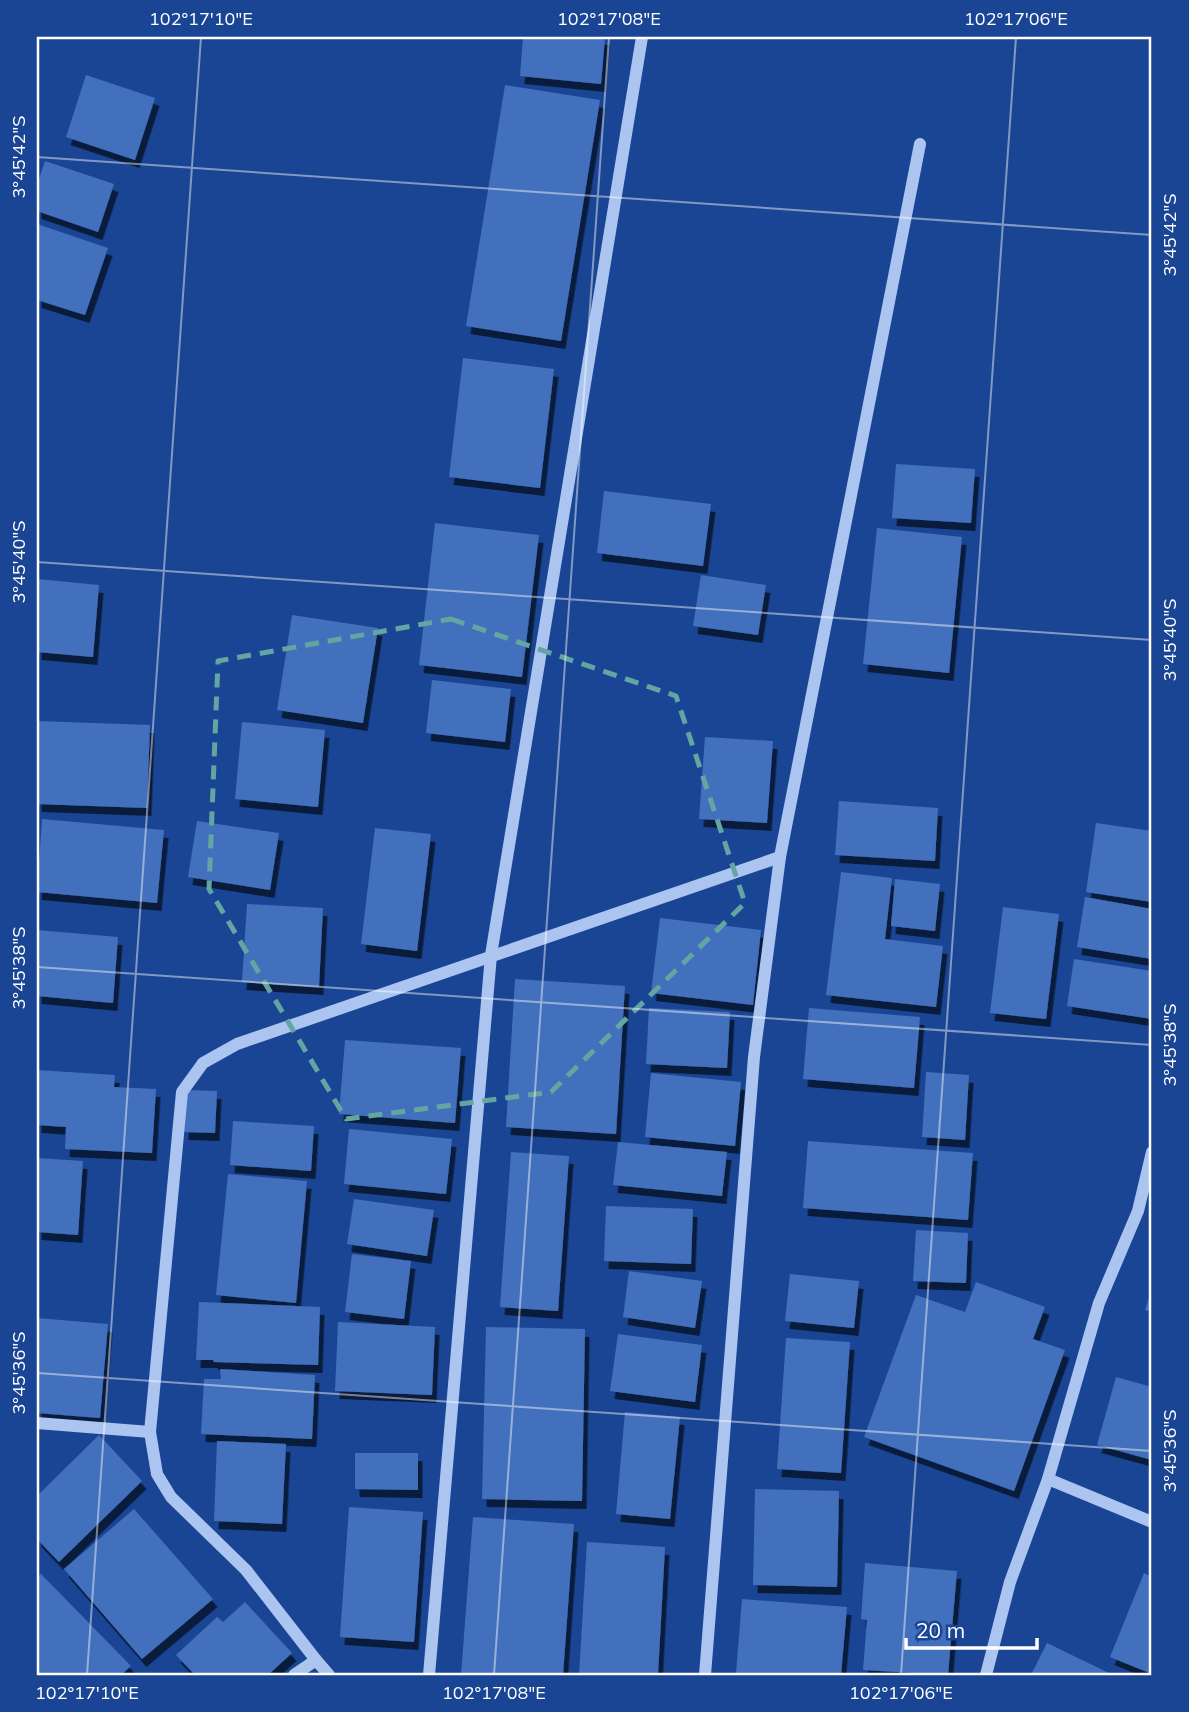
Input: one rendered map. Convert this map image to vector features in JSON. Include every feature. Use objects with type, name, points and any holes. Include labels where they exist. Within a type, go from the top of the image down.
[{"type":"street","points":[[429,1675],[491,955],[642,37]]},
{"type":"street","points":[[705,1675],[754,1057],[780,857],[920,144]]},
{"type":"street","points":[[329,1675],[246,1570],[171,1497],[158,1474],[150,1432],[182,1092],[203,1063],[237,1044],[780,857]]},
{"type":"street","points":[[986,1675],[1010,1582],[1048,1479],[1099,1303],[1138,1211],[1152,1152]]},
{"type":"street","points":[[1138,1211],[1152,1216]]},
{"type":"street","points":[[37,1423],[150,1432]]},
{"type":"street","points":[[1048,1479],[1152,1522]]},
{"type":"street","points":[[294,1675],[316,1660]]},
{"type":"highlighted area","points":[[451,619],[676,696],[745,903],[551,1092],[346,1119],[209,889],[218,661]]},
{"type":"building","points":[[523,37],[605,37],[601,84],[520,76]]},
{"type":"building","points":[[86,75],[155,98],[135,160],[66,137]]},
{"type":"building","points":[[505,85],[600,100],[561,341],[466,326]]},
{"type":"building","points":[[45,161],[114,184],[98,232],[37,211],[37,185]]},
{"type":"building","points":[[37,224],[108,248],[85,315],[37,300]]},
{"type":"building","points":[[463,358],[554,369],[540,488],[449,477]]},
{"type":"building","points":[[896,464],[975,469],[971,523],[892,518]]},
{"type":"building","points":[[604,491],[711,504],[703,566],[597,553]]},
{"type":"building","points":[[435,523],[539,535],[522,677],[419,665]]},
{"type":"building","points":[[877,528],[962,537],[949,673],[863,664]]},
{"type":"building","points":[[701,575],[766,585],[758,635],[693,626]]},
{"type":"building","points":[[37,579],[99,585],[93,657],[37,652]]},
{"type":"building","points":[[292,615],[378,628],[363,723],[277,710]]},
{"type":"building","points":[[432,680],[511,689],[505,742],[426,733]]},
{"type":"building","points":[[37,721],[150,725],[147,808],[37,804]]},
{"type":"building","points":[[242,722],[325,730],[318,807],[235,799]]},
{"type":"building","points":[[705,737],[773,741],[767,823],[699,819]]},
{"type":"building","points":[[839,801],[938,808],[935,861],[835,855]]},
{"type":"building","points":[[42,819],[164,830],[157,903],[37,892]]},
{"type":"building","points":[[197,821],[279,833],[270,890],[188,877]]},
{"type":"building","points":[[1096,823],[1152,831],[1152,902],[1086,892]]},
{"type":"building","points":[[375,828],[431,834],[417,951],[361,944]]},
{"type":"building","points":[[841,872],[892,878],[885,939],[943,946],[936,1007],[826,995]]},
{"type":"building","points":[[895,879],[940,884],[935,931],[891,926]]},
{"type":"building","points":[[1085,897],[1152,909],[1152,959],[1077,947]]},
{"type":"building","points":[[247,904],[323,908],[319,987],[242,982]]},
{"type":"building","points":[[1003,907],[1059,914],[1046,1019],[990,1013]]},
{"type":"building","points":[[660,918],[761,930],[753,1005],[651,993]]},
{"type":"building","points":[[37,930],[118,937],[113,1003],[37,996]]},
{"type":"building","points":[[1074,959],[1152,971],[1152,1019],[1067,1006]]},
{"type":"building","points":[[515,979],[625,986],[616,1134],[506,1127]]},
{"type":"building","points":[[649,1008],[730,1012],[727,1068],[646,1064]]},
{"type":"building","points":[[809,1008],[920,1017],[914,1088],[803,1079]]},
{"type":"building","points":[[345,1040],[461,1048],[455,1123],[339,1114]]},
{"type":"building","points":[[37,1070],[115,1075],[114,1087],[156,1089],[152,1153],[65,1149],[66,1127],[37,1125]]},
{"type":"building","points":[[926,1072],[969,1075],[965,1140],[922,1137]]},
{"type":"building","points":[[651,1073],[741,1082],[735,1146],[645,1137]]},
{"type":"building","points":[[186,1090],[217,1091],[215,1133],[184,1132]]},
{"type":"building","points":[[233,1121],[314,1126],[311,1171],[230,1165]]},
{"type":"building","points":[[349,1129],[452,1139],[446,1194],[344,1184]]},
{"type":"building","points":[[808,1141],[973,1153],[968,1220],[803,1208]]},
{"type":"building","points":[[618,1142],[727,1152],[722,1196],[613,1185]]},
{"type":"building","points":[[511,1152],[569,1156],[558,1311],[500,1307]]},
{"type":"building","points":[[37,1158],[83,1161],[78,1235],[37,1232]]},
{"type":"building","points":[[228,1174],[307,1181],[296,1303],[216,1295]]},
{"type":"building","points":[[354,1199],[434,1210],[427,1256],[347,1244]]},
{"type":"building","points":[[606,1206],[693,1209],[691,1264],[604,1261]]},
{"type":"building","points":[[916,1230],[968,1233],[966,1283],[913,1281]]},
{"type":"building","points":[[352,1254],[411,1261],[404,1319],[345,1312]]},
{"type":"building","points":[[629,1271],[702,1281],[695,1328],[623,1317]]},
{"type":"building","points":[[790,1274],[859,1281],[854,1328],[785,1321]]},
{"type":"building","points":[[976,1282],[1045,1307],[1033,1339],[1065,1350],[1014,1491],[864,1437],[916,1295],[965,1312]]},
{"type":"building","points":[[1152,1289],[1152,1312],[1145,1310]]},
{"type":"building","points":[[199,1302],[320,1307],[318,1365],[196,1360]]},
{"type":"building","points":[[37,1318],[108,1324],[100,1418],[37,1413]]},
{"type":"building","points":[[338,1322],[435,1327],[432,1395],[335,1391]]},
{"type":"building","points":[[486,1327],[585,1329],[582,1501],[482,1499]]},
{"type":"building","points":[[618,1334],[702,1345],[695,1402],[610,1391]]},
{"type":"building","points":[[786,1338],[850,1342],[841,1473],[777,1469]]},
{"type":"building","points":[[220,1369],[315,1375],[312,1439],[201,1434],[204,1379],[221,1379]]},
{"type":"building","points":[[1116,1377],[1152,1387],[1152,1460],[1097,1445]]},
{"type":"building","points":[[625,1412],[680,1417],[670,1519],[616,1514]]},
{"type":"building","points":[[99,1435],[142,1481],[59,1562],[37,1539],[37,1496]]},
{"type":"building","points":[[217,1441],[286,1444],[282,1524],[214,1521]]},
{"type":"building","points":[[355,1453],[418,1453],[418,1490],[355,1489]]},
{"type":"building","points":[[755,1489],[839,1491],[837,1587],[753,1585]]},
{"type":"building","points":[[349,1507],[423,1512],[414,1642],[340,1637]]},
{"type":"building","points":[[134,1509],[213,1599],[142,1659],[64,1569]]},
{"type":"building","points":[[473,1517],[574,1524],[563,1675],[461,1675]]},
{"type":"building","points":[[587,1542],[665,1547],[658,1675],[579,1675]]},
{"type":"building","points":[[865,1563],[957,1571],[948,1675],[863,1670],[867,1620],[861,1619]]},
{"type":"building","points":[[1144,1573],[1152,1577],[1152,1674],[1110,1657]]},
{"type":"building","points":[[41,1574],[131,1666],[121,1675],[37,1675],[37,1577]]},
{"type":"building","points":[[742,1599],[847,1607],[841,1675],[736,1673]]},
{"type":"building","points":[[245,1602],[292,1653],[268,1675],[195,1675],[176,1655],[217,1617],[223,1622]]},
{"type":"building","points":[[1047,1643],[1113,1675],[1031,1675]]}]
